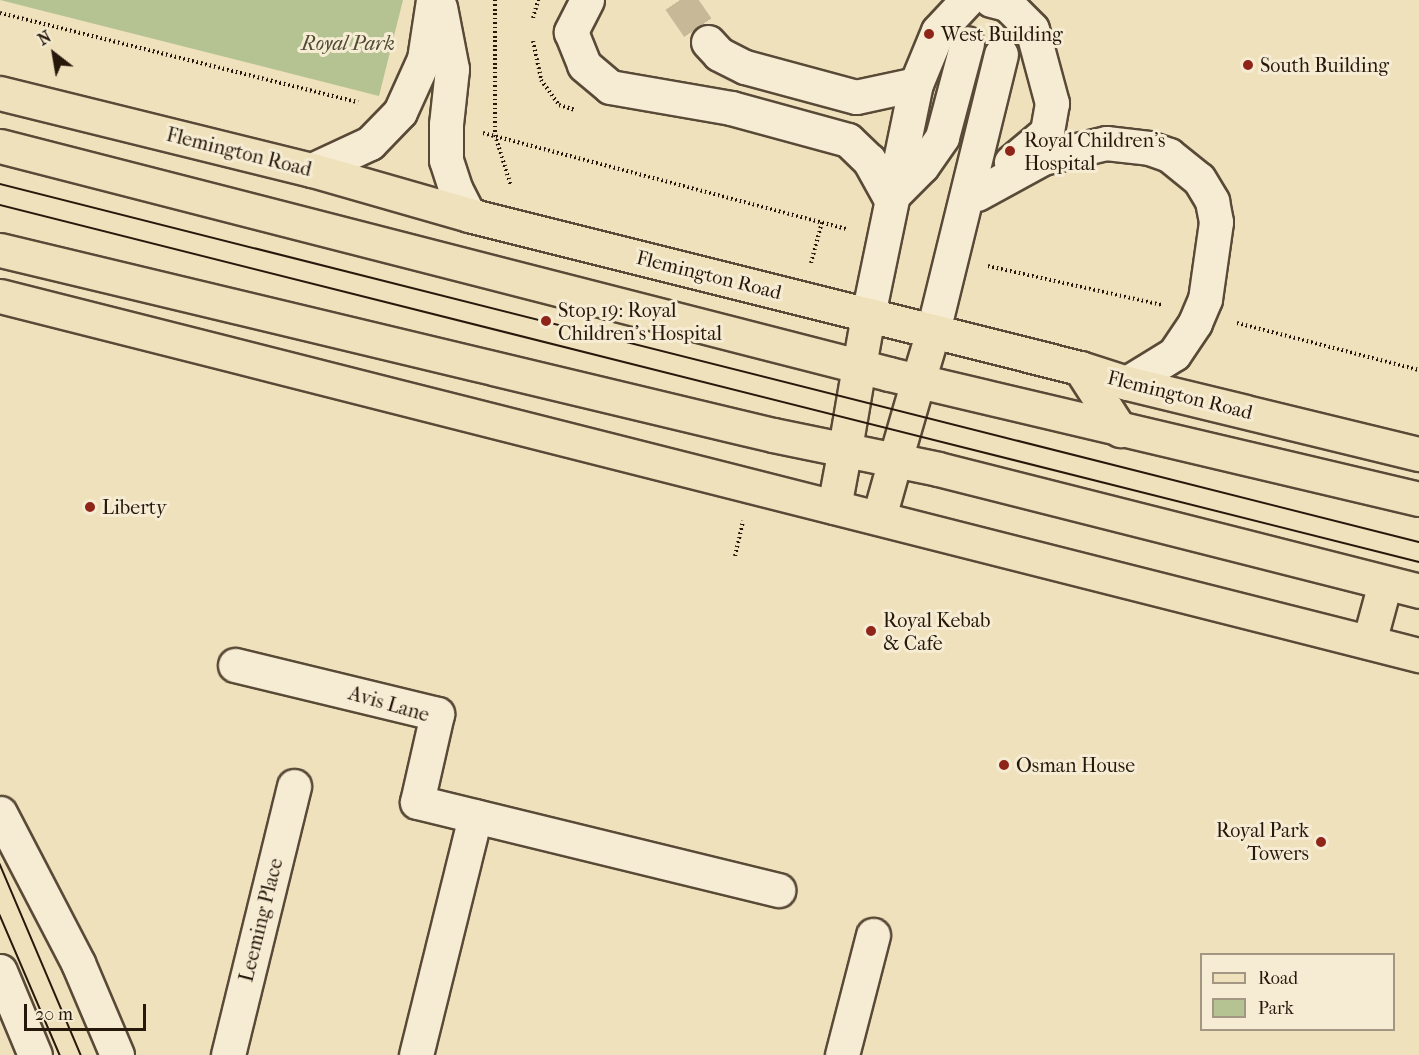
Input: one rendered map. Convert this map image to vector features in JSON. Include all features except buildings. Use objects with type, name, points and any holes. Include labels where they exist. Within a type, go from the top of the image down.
[{"type":"main road","name":"Flemington Road","points":[[0,93],[312,170],[469,215],[1080,368],[1127,383],[1419,454]]},
{"type":"main road","points":[[0,146],[918,381],[1419,499]]},
{"type":"main road","points":[[0,250],[290,322],[773,435],[895,460],[1419,591]]},
{"type":"main road","points":[[0,296],[1419,655]]},
{"type":"main road","points":[[834,507],[868,315]]},
{"type":"main road","points":[[879,517],[933,331]]},
{"type":"main road","points":[[1080,368],[1119,430]]},
{"type":"main road","points":[[1369,642],[1385,582]]},
{"type":"street","points":[[312,170],[370,143],[400,112],[424,59],[435,0]]},
{"type":"street","points":[[435,0],[452,69],[446,124],[446,160],[456,190],[469,215]]},
{"type":"street","points":[[587,0],[571,32],[584,66],[610,87],[731,108],[848,140],[869,160],[890,198]]},
{"type":"street","points":[[868,315],[890,198],[916,84],[938,31],[967,0]]},
{"type":"street","points":[[971,201],[1047,132],[1053,113],[1032,29],[1007,4],[991,0]]},
{"type":"street","points":[[708,42],[719,54],[745,67],[856,97],[916,84]]},
{"type":"street","points":[[890,198],[922,166],[942,137],[967,43]]},
{"type":"street","points":[[933,331],[971,201],[1002,54]]},
{"type":"street","points":[[971,201],[1043,158],[1106,143],[1149,148],[1169,155],[1199,179],[1212,201],[1216,222],[1210,281],[1202,306],[1174,354],[1127,383]]},
{"type":"street","name":"Avis Lane","points":[[235,665],[437,714],[417,802],[778,890]]},
{"type":"street","name":"Leeming Place","points":[[228,1055],[294,786]]},
{"type":"street","points":[[0,813],[74,955],[117,1055]]},
{"type":"street","points":[[416,1055],[475,816]]},
{"type":"street","points":[[842,1055],[873,935]]},
{"type":"street","points":[[0,971],[35,1055]]},
{"type":"path","points":[[495,0],[495,135],[525,229]]},
{"type":"path","points":[[0,13],[370,105]]},
{"type":"path","points":[[802,298],[822,222]]},
{"type":"path","points":[[735,555],[751,486]]},
{"type":"green space","name":"Royal Park","points":[[0,0],[403,0],[379,96]]},
{"type":"tunnel","points":[[679,0],[708,42]]},
{"type":"tram line","points":[[0,184],[1419,542]]},
{"type":"tram line","points":[[0,205],[1419,562]]},
{"type":"tram line","points":[[0,864],[81,1055]]},
{"type":"tram line","points":[[0,915],[60,1055]]},
{"type":"place","name":"West Building","points":[[929,34]]},
{"type":"place","name":"South Building","points":[[1248,65]]},
{"type":"place","name":"Royal Children's Hospital","points":[[1010,151]]},
{"type":"place","name":"Stop 19: Royal Children's Hospital","points":[[546,321]]},
{"type":"place","name":"Liberty","points":[[90,507]]},
{"type":"place","name":"Royal Kebab & Cafe","points":[[871,631]]},
{"type":"place","name":"Osman House","points":[[1004,765]]},
{"type":"place","name":"Royal Park Towers","points":[[1321,842]]}]
